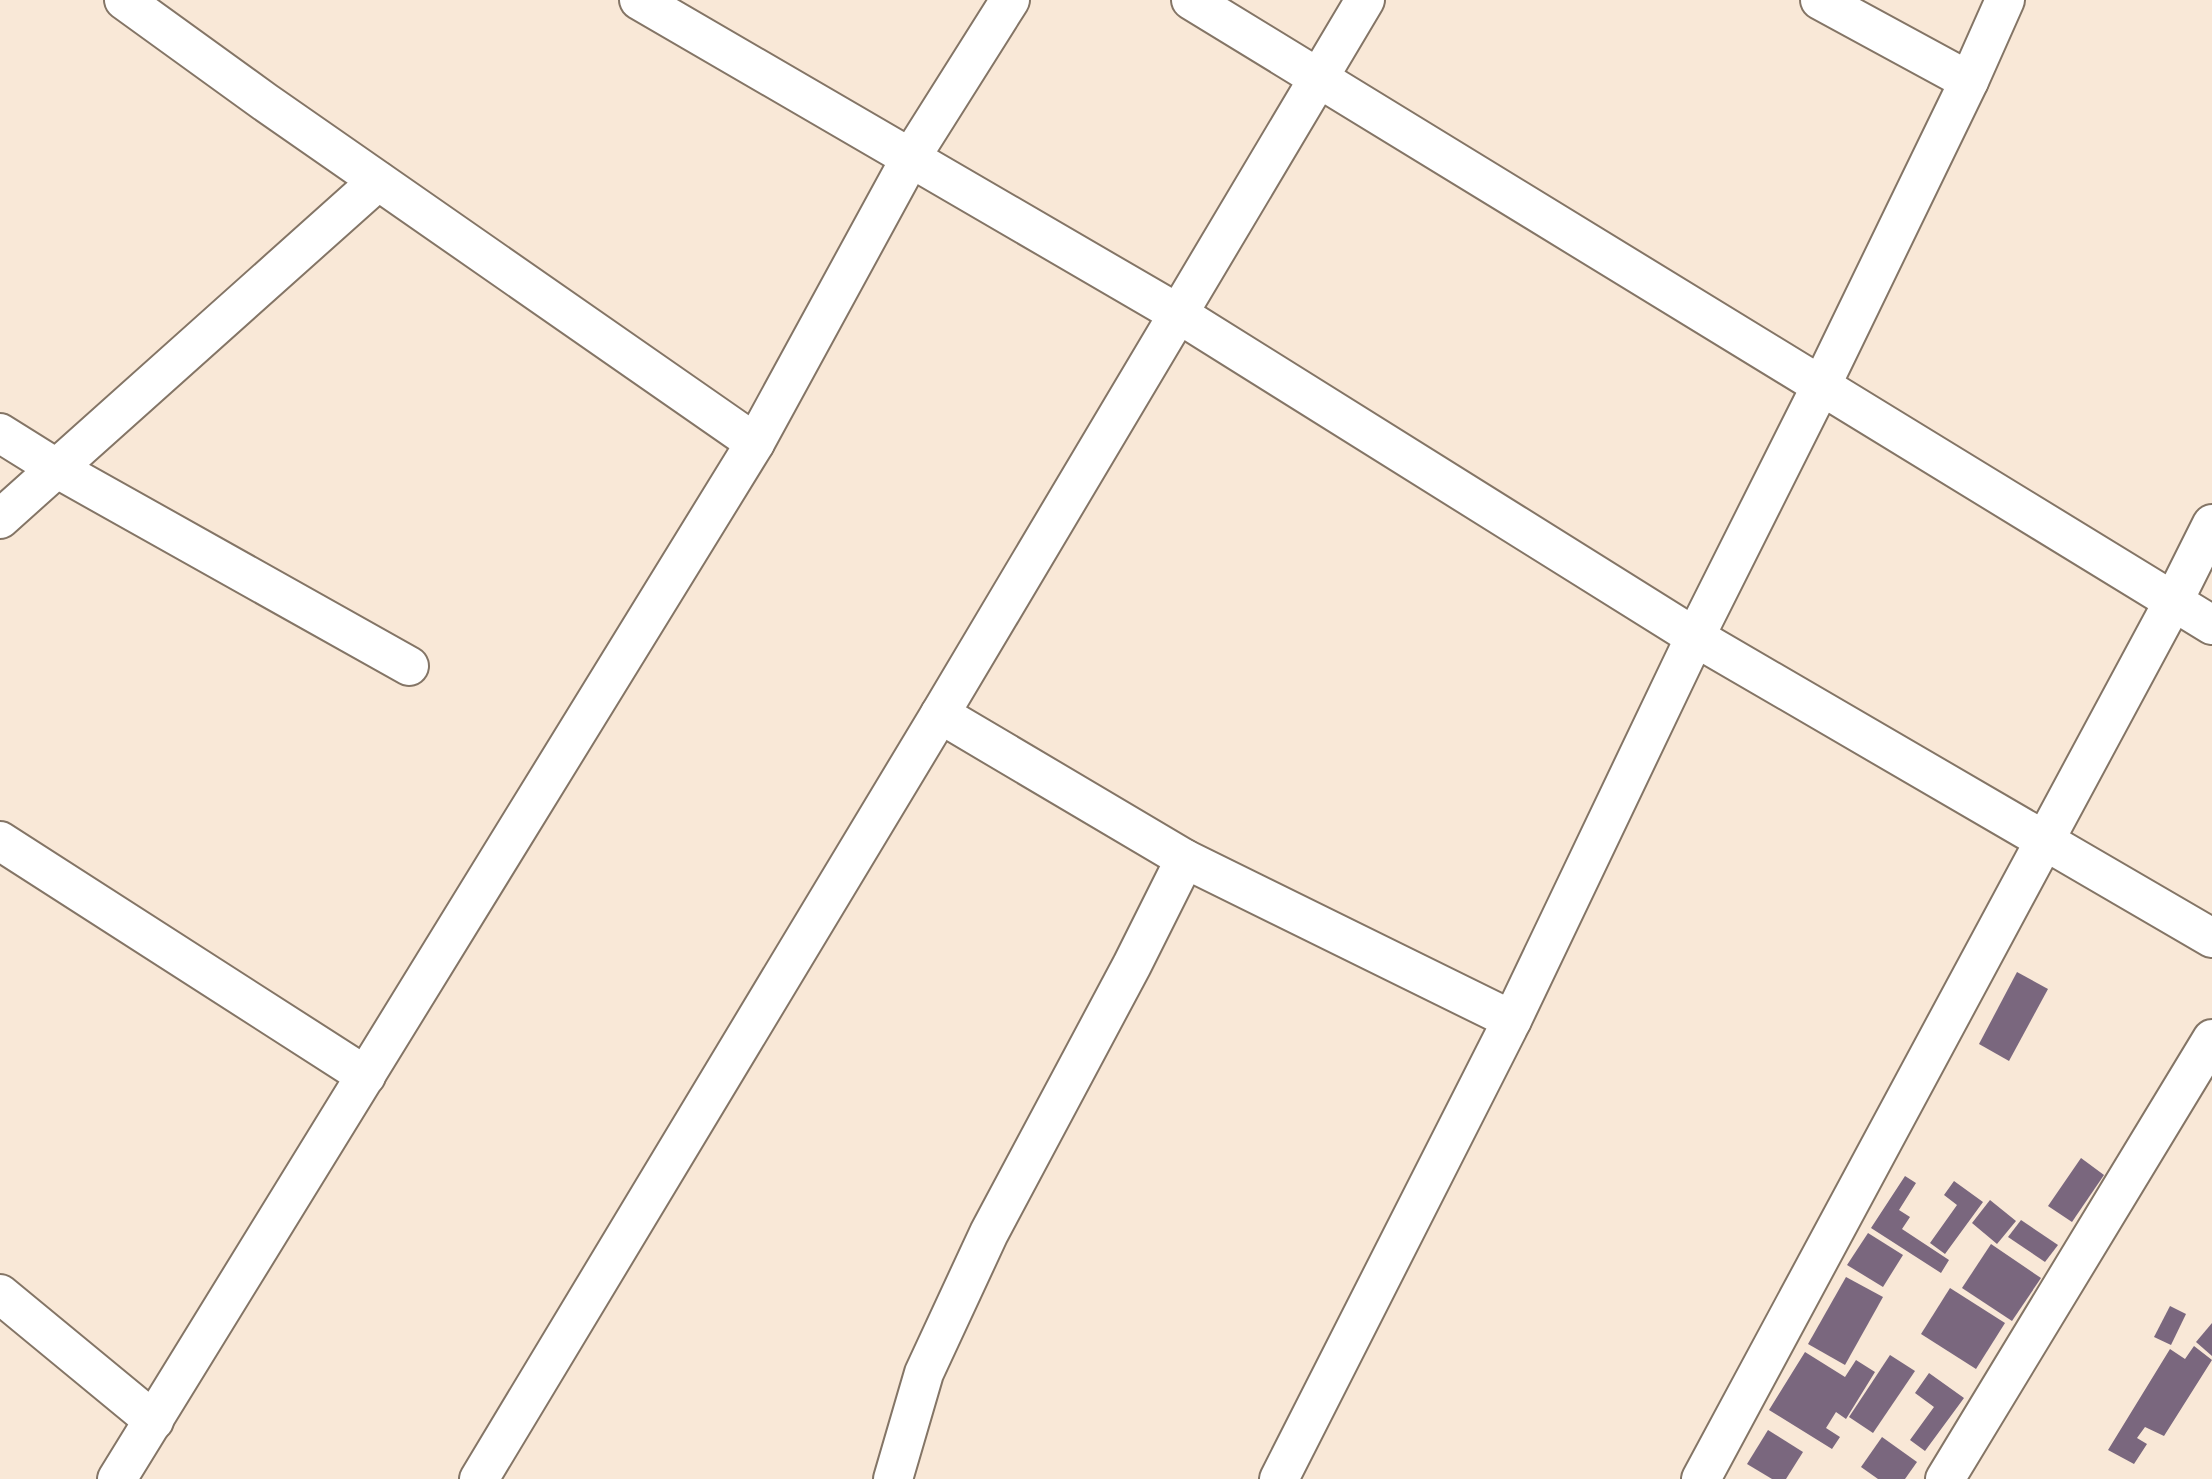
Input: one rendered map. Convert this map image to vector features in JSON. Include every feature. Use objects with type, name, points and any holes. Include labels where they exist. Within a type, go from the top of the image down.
[{"type":"street","points":[[124,0],[378,181],[755,443]]},
{"type":"street","points":[[639,0],[1177,313],[1695,637],[2212,937]]},
{"type":"street","points":[[117,1479],[755,443],[911,157],[1010,0]]},
{"type":"street","points":[[1191,0],[2212,625]]},
{"type":"street","points":[[479,1479],[940,714],[1365,0]]},
{"type":"street","points":[[1820,0],[1969,81]]},
{"type":"street","points":[[1279,1479],[1512,1020],[1695,637],[1969,81],[2005,0]]},
{"type":"street","points":[[0,519],[378,181]]},
{"type":"street","points":[[0,433],[56,468],[409,666]]},
{"type":"street","points":[[1701,1479],[2212,524]]},
{"type":"street","points":[[940,714],[1185,859],[1512,1020]]},
{"type":"street","points":[[0,841],[366,1076]]},
{"type":"street","points":[[893,1479],[924,1373],[989,1233],[1132,965],[1185,859]]},
{"type":"street","points":[[1945,1479],[2212,1039]]},
{"type":"street","points":[[0,1294],[153,1421]]},
{"type":"building","points":[[2017,972],[2048,989],[2009,1061],[1979,1044]]},
{"type":"building","points":[[2081,1158],[2104,1175],[2072,1222],[2048,1206]]},
{"type":"building","points":[[1905,1176],[1916,1183],[1899,1210],[1910,1217],[1902,1229],[1949,1260],[1941,1273],[1871,1228]]},
{"type":"building","points":[[1954,1181],[1983,1202],[1945,1254],[1930,1243],[1957,1205],[1944,1195]]},
{"type":"building","points":[[1990,1200],[2016,1221],[1997,1244],[1972,1223]]},
{"type":"building","points":[[2021,1220],[2058,1245],[2045,1262],[2008,1237]]},
{"type":"building","points":[[1868,1233],[1903,1255],[1883,1287],[1847,1265]]},
{"type":"building","points":[[1991,1244],[2041,1278],[2012,1321],[1962,1288]]},
{"type":"building","points":[[1846,1277],[1883,1297],[1845,1365],[1808,1344]]},
{"type":"building","points":[[1950,1288],[2005,1323],[1976,1369],[1921,1334]]},
{"type":"building","points":[[2170,1306],[2186,1314],[2171,1345],[2154,1337]]},
{"type":"building","points":[[2212,1323],[2212,1356],[2196,1342]]},
{"type":"building","points":[[2194,1346],[2212,1360],[2164,1436],[2145,1427],[2137,1438],[2147,1444],[2134,1464],[2108,1450],[2170,1349],[2185,1359]]},
{"type":"building","points":[[1805,1352],[1845,1377],[1856,1360],[1875,1372],[1846,1419],[1836,1412],[1826,1428],[1840,1437],[1832,1449],[1769,1410]]},
{"type":"building","points":[[1890,1355],[1915,1371],[1873,1433],[1849,1417]]},
{"type":"building","points":[[1929,1373],[1964,1398],[1925,1451],[1910,1440],[1934,1407],[1915,1393]]},
{"type":"building","points":[[1768,1430],[1803,1452],[1786,1479],[1772,1479],[1747,1464]]},
{"type":"building","points":[[1882,1437],[1917,1462],[1905,1479],[1878,1479],[1861,1467]]}]
